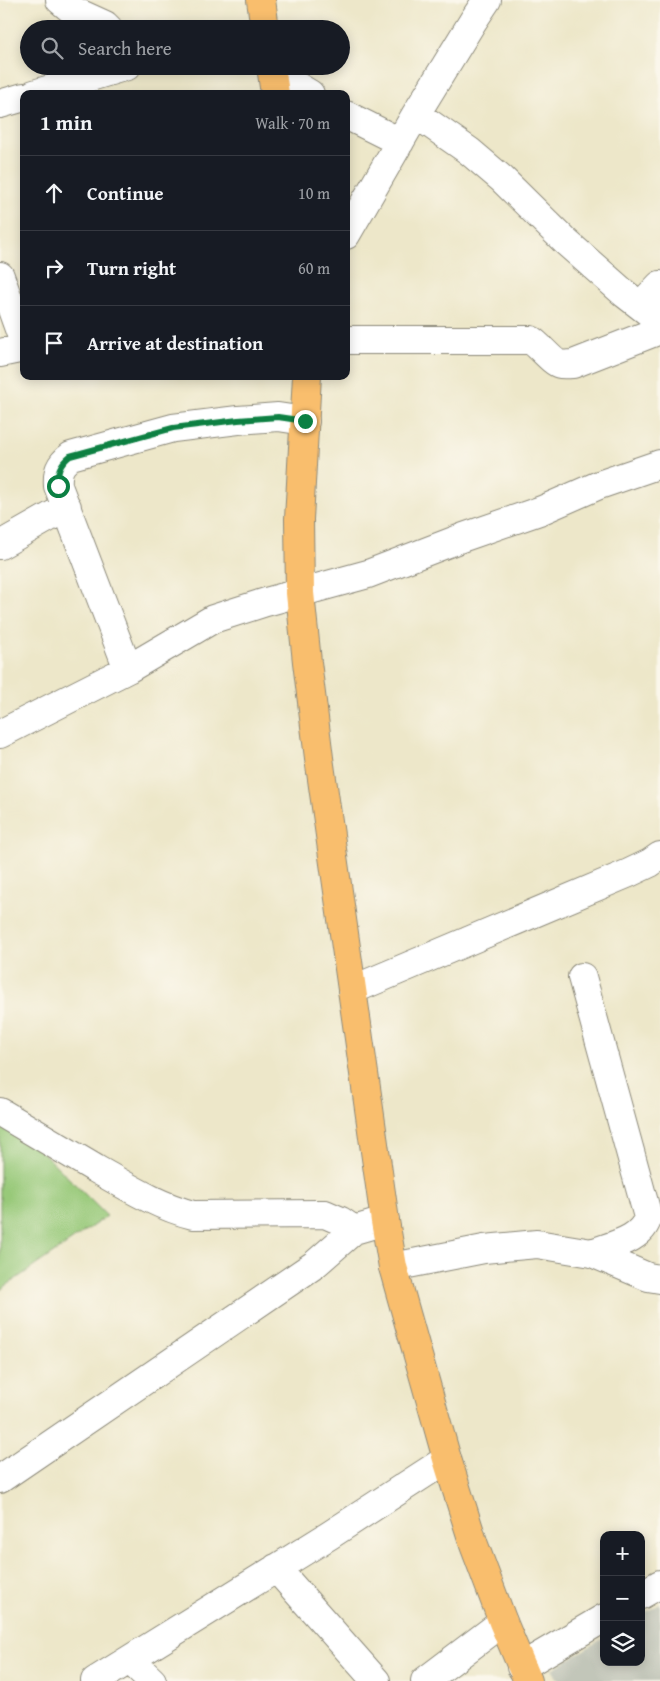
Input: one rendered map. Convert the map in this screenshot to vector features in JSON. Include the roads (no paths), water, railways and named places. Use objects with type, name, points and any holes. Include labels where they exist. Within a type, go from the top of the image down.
[{"type":"highway","points":[[261,0],[264,20]]},
{"type":"highway","points":[[308,380],[299,519],[300,593],[317,739],[385,1221],[394,1267],[447,1459],[474,1545],[525,1674]]},
{"type":"street","points":[[60,0],[72,10],[94,20]]},
{"type":"street","points":[[350,228],[416,114],[487,0]]},
{"type":"street","points":[[47,90],[97,75]]},
{"type":"street","points":[[273,77],[301,90]]},
{"type":"street","points":[[0,104],[20,98]]},
{"type":"street","points":[[416,114],[469,151],[513,190],[566,242],[625,294],[650,313],[660,285]]},
{"type":"street","points":[[350,117],[400,142]]},
{"type":"street","points":[[0,276],[20,332]]},
{"type":"street","points":[[350,340],[531,340],[540,346],[550,358],[560,364],[573,364],[660,330]]},
{"type":"street","points":[[0,353],[20,349]]},
{"type":"street","points":[[128,669],[58,486],[57,474],[61,463],[70,456],[173,428],[278,417],[305,421]]},
{"type":"street","points":[[0,734],[128,669],[213,619],[368,574],[660,464]]},
{"type":"street","points":[[0,545],[66,507]]},
{"type":"street","points":[[352,990],[629,873],[660,856]]},
{"type":"street","points":[[582,977],[611,1085],[647,1206],[648,1217],[646,1227],[637,1235],[592,1253]]},
{"type":"street","points":[[0,1112],[156,1203],[174,1210],[202,1215],[324,1214],[341,1221],[354,1230]]},
{"type":"street","points":[[0,1479],[314,1265],[354,1230],[385,1221]]},
{"type":"street","points":[[394,1267],[484,1249],[537,1244],[592,1253],[648,1277],[660,1280]]},
{"type":"street","points":[[95,1681],[447,1459]]},
{"type":"street","points":[[276,1568],[376,1681]]},
{"type":"street","points":[[645,1593],[660,1584]]},
{"type":"street","points":[[525,1674],[600,1621]]},
{"type":"street","points":[[425,1681],[503,1622]]},
{"type":"street","points":[[130,1660],[152,1681]]}]
